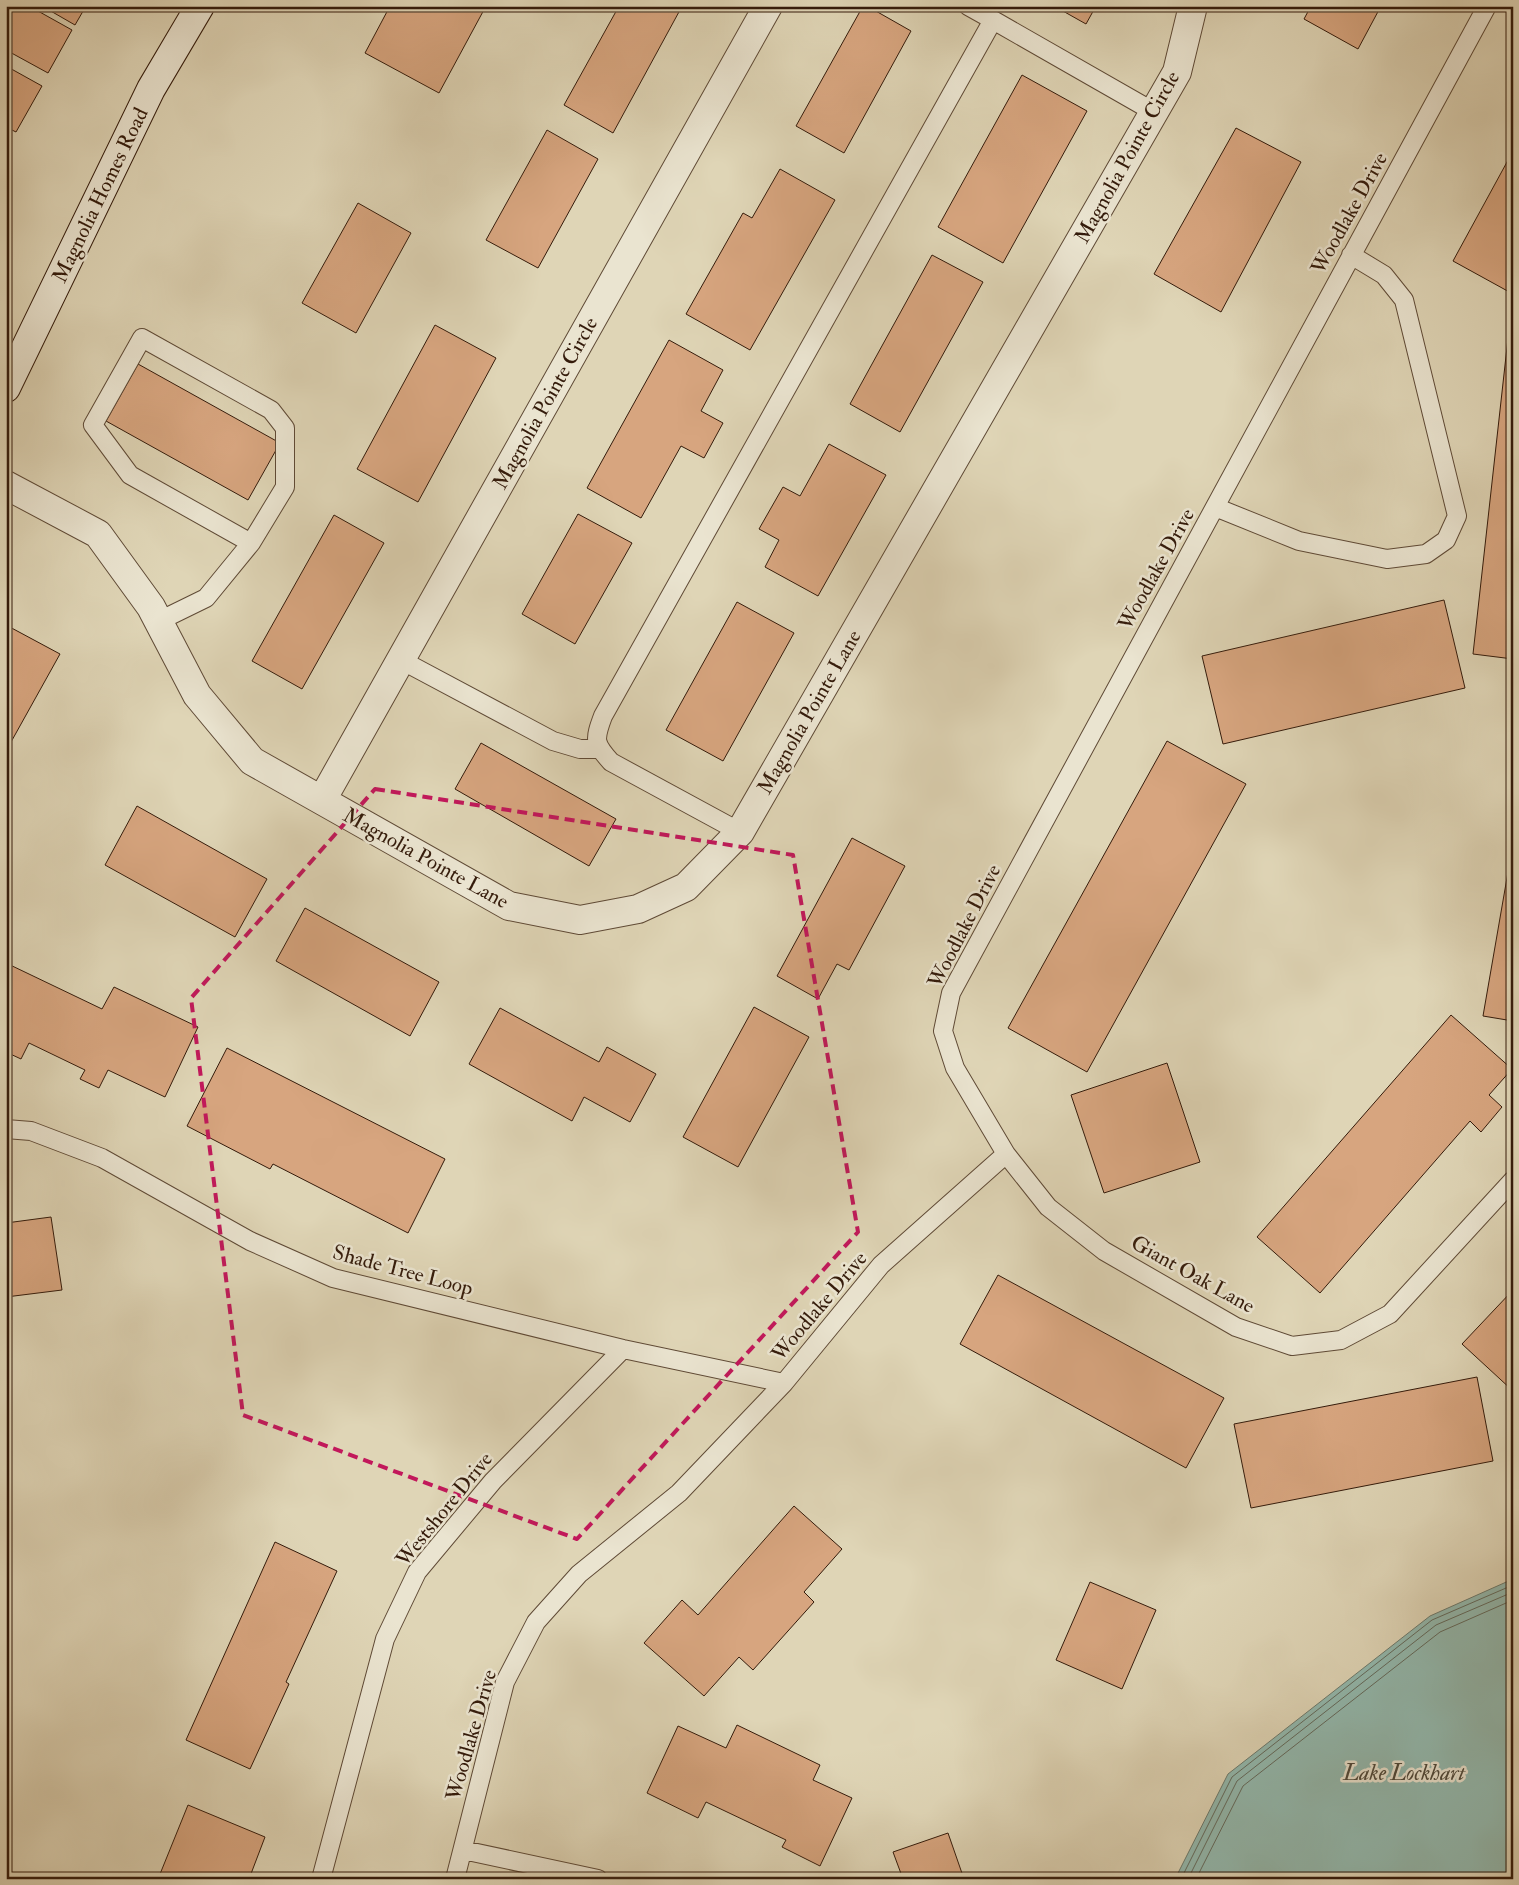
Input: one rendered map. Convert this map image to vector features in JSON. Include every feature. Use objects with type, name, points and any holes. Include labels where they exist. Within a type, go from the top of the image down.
[{"type":"street","name":"Magnolia Homes Road","points":[[6,388],[150,89],[200,6]]},
{"type":"street","name":"Magnolia Pointe Circle","points":[[322,800],[768,6]]},
{"type":"street","name":"Magnolia Pointe Circle","points":[[1045,302],[1177,72],[1193,6]]},
{"type":"street","name":"Magnolia Pointe Lane","points":[[6,486],[98,534],[151,607],[198,695],[252,761],[509,906],[580,920],[638,910],[686,887],[740,832],[1045,302]]},
{"type":"lane","points":[[968,6],[1154,112]]},
{"type":"lane","name":"Woodlake Drive","points":[[455,1879],[505,1682],[536,1622],[579,1574],[679,1493],[784,1383],[881,1265],[1006,1154],[955,1068],[943,1031],[951,993],[1487,6]]},
{"type":"lane","points":[[740,832],[611,762],[600,749],[596,735],[603,716],[993,20]]},
{"type":"lane","points":[[1215,507],[1299,541],[1387,559],[1426,554],[1446,540],[1457,516],[1404,300],[1384,275],[1352,255]]},
{"type":"lane","points":[[159,621],[206,598],[251,543],[285,486],[285,428],[271,410],[142,338],[93,425],[130,475],[251,543]]},
{"type":"lane","points":[[401,660],[553,741],[580,749],[600,749]]},
{"type":"lane","name":"Shade Tree Loop","points":[[6,1129],[31,1131],[102,1158],[250,1240],[333,1278],[623,1349],[784,1383]]},
{"type":"lane","name":"Giant Oak Lane","points":[[1006,1154],[1048,1207],[1104,1252],[1236,1327],[1292,1346],[1341,1340],[1390,1314],[1513,1180]]},
{"type":"lane","name":"Westshore Drive","points":[[321,1879],[385,1639],[417,1572],[493,1481],[623,1349]]},
{"type":"lane","points":[[463,1850],[598,1879]]},
{"type":"highlighted area","points":[[375,789],[793,855],[858,1232],[577,1539],[243,1415],[191,998]]},
{"type":"water","name":"Lake Lockhart","points":[[1513,1579],[1513,1879],[1175,1879],[1228,1774],[1430,1616]]},
{"type":"building","points":[[6,6],[29,6],[72,30],[48,73],[6,50]]},
{"type":"building","points":[[42,6],[86,6],[75,25]]},
{"type":"building","points":[[390,6],[486,6],[439,93],[365,53]]},
{"type":"building","points":[[619,6],[673,6],[680,10],[613,133],[564,105]]},
{"type":"building","points":[[863,6],[867,6],[911,31],[844,153],[796,126]]},
{"type":"building","points":[[1054,6],[1096,6],[1086,24]]},
{"type":"building","points":[[1311,6],[1381,6],[1358,49],[1304,19]]},
{"type":"building","points":[[6,66],[42,86],[16,132],[6,127]]},
{"type":"building","points":[[1022,75],[1087,111],[1003,263],[938,227]]},
{"type":"building","points":[[1236,128],[1301,162],[1221,312],[1154,274]]},
{"type":"building","points":[[547,130],[598,159],[538,268],[486,240]]},
{"type":"building","points":[[1513,151],[1513,294],[1453,261]]},
{"type":"building","points":[[780,169],[835,200],[750,350],[686,314],[743,213],[752,218]]},
{"type":"building","points":[[358,203],[411,233],[356,333],[302,303]]},
{"type":"building","points":[[932,255],[983,282],[900,432],[850,404]]},
{"type":"building","points":[[1510,320],[1513,320],[1513,659],[1473,654]]},
{"type":"building","points":[[435,325],[496,358],[418,502],[357,469]]},
{"type":"building","points":[[669,340],[723,370],[701,411],[723,423],[704,458],[681,446],[641,518],[587,488]]},
{"type":"building","points":[[138,364],[280,443],[248,500],[106,421]]},
{"type":"building","points":[[829,444],[886,475],[818,596],[765,567],[779,540],[759,529],[783,487],[800,496]]},
{"type":"building","points":[[578,514],[632,543],[575,644],[522,614]]},
{"type":"building","points":[[334,515],[384,543],[302,689],[252,661]]},
{"type":"building","points":[[1444,600],[1465,688],[1223,744],[1202,656]]},
{"type":"building","points":[[737,602],[794,633],[723,761],[666,730]]},
{"type":"building","points":[[6,625],[60,654],[6,751]]},
{"type":"building","points":[[1167,741],[1246,784],[1087,1072],[1008,1028]]},
{"type":"building","points":[[481,743],[616,819],[589,866],[455,789]]},
{"type":"building","points":[[137,806],[267,879],[235,937],[105,865]]},
{"type":"building","points":[[852,838],[905,866],[849,970],[837,964],[818,999],[777,976]]},
{"type":"building","points":[[1513,843],[1513,1021],[1483,1016]]},
{"type":"building","points":[[305,908],[439,982],[410,1036],[276,961]]},
{"type":"building","points":[[6,963],[102,1009],[114,987],[198,1027],[165,1097],[108,1070],[99,1088],[80,1079],[85,1070],[29,1043],[21,1059],[6,1052]]},
{"type":"building","points":[[754,1007],[809,1037],[738,1167],[683,1137]]},
{"type":"building","points":[[500,1008],[599,1062],[607,1047],[656,1074],[630,1122],[584,1097],[572,1121],[469,1064]]},
{"type":"building","points":[[1451,1015],[1512,1069],[1489,1095],[1502,1107],[1481,1132],[1470,1121],[1320,1293],[1257,1237]]},
{"type":"building","points":[[227,1048],[445,1159],[408,1233],[273,1164],[270,1169],[187,1126]]},
{"type":"building","points":[[1167,1063],[1200,1162],[1104,1193],[1071,1095]]},
{"type":"building","points":[[51,1217],[62,1290],[6,1297],[6,1223]]},
{"type":"building","points":[[998,1275],[1224,1398],[1186,1468],[960,1344]]},
{"type":"building","points":[[1513,1290],[1513,1391],[1462,1344]]},
{"type":"building","points":[[1477,1377],[1493,1461],[1251,1508],[1234,1424]]},
{"type":"building","points":[[794,1506],[842,1549],[804,1592],[814,1602],[753,1670],[739,1657],[704,1696],[644,1643],[682,1600],[698,1615]]},
{"type":"building","points":[[275,1542],[337,1571],[286,1682],[289,1684],[250,1769],[186,1740]]},
{"type":"building","points":[[1090,1582],[1156,1610],[1122,1689],[1056,1660]]},
{"type":"building","points":[[737,1725],[820,1765],[813,1780],[852,1798],[820,1866],[782,1847],[786,1840],[706,1802],[698,1818],[647,1793],[678,1726],[726,1748]]},
{"type":"building","points":[[188,1805],[265,1837],[249,1879],[158,1879]]},
{"type":"building","points":[[948,1833],[964,1879],[903,1879],[893,1852]]}]
